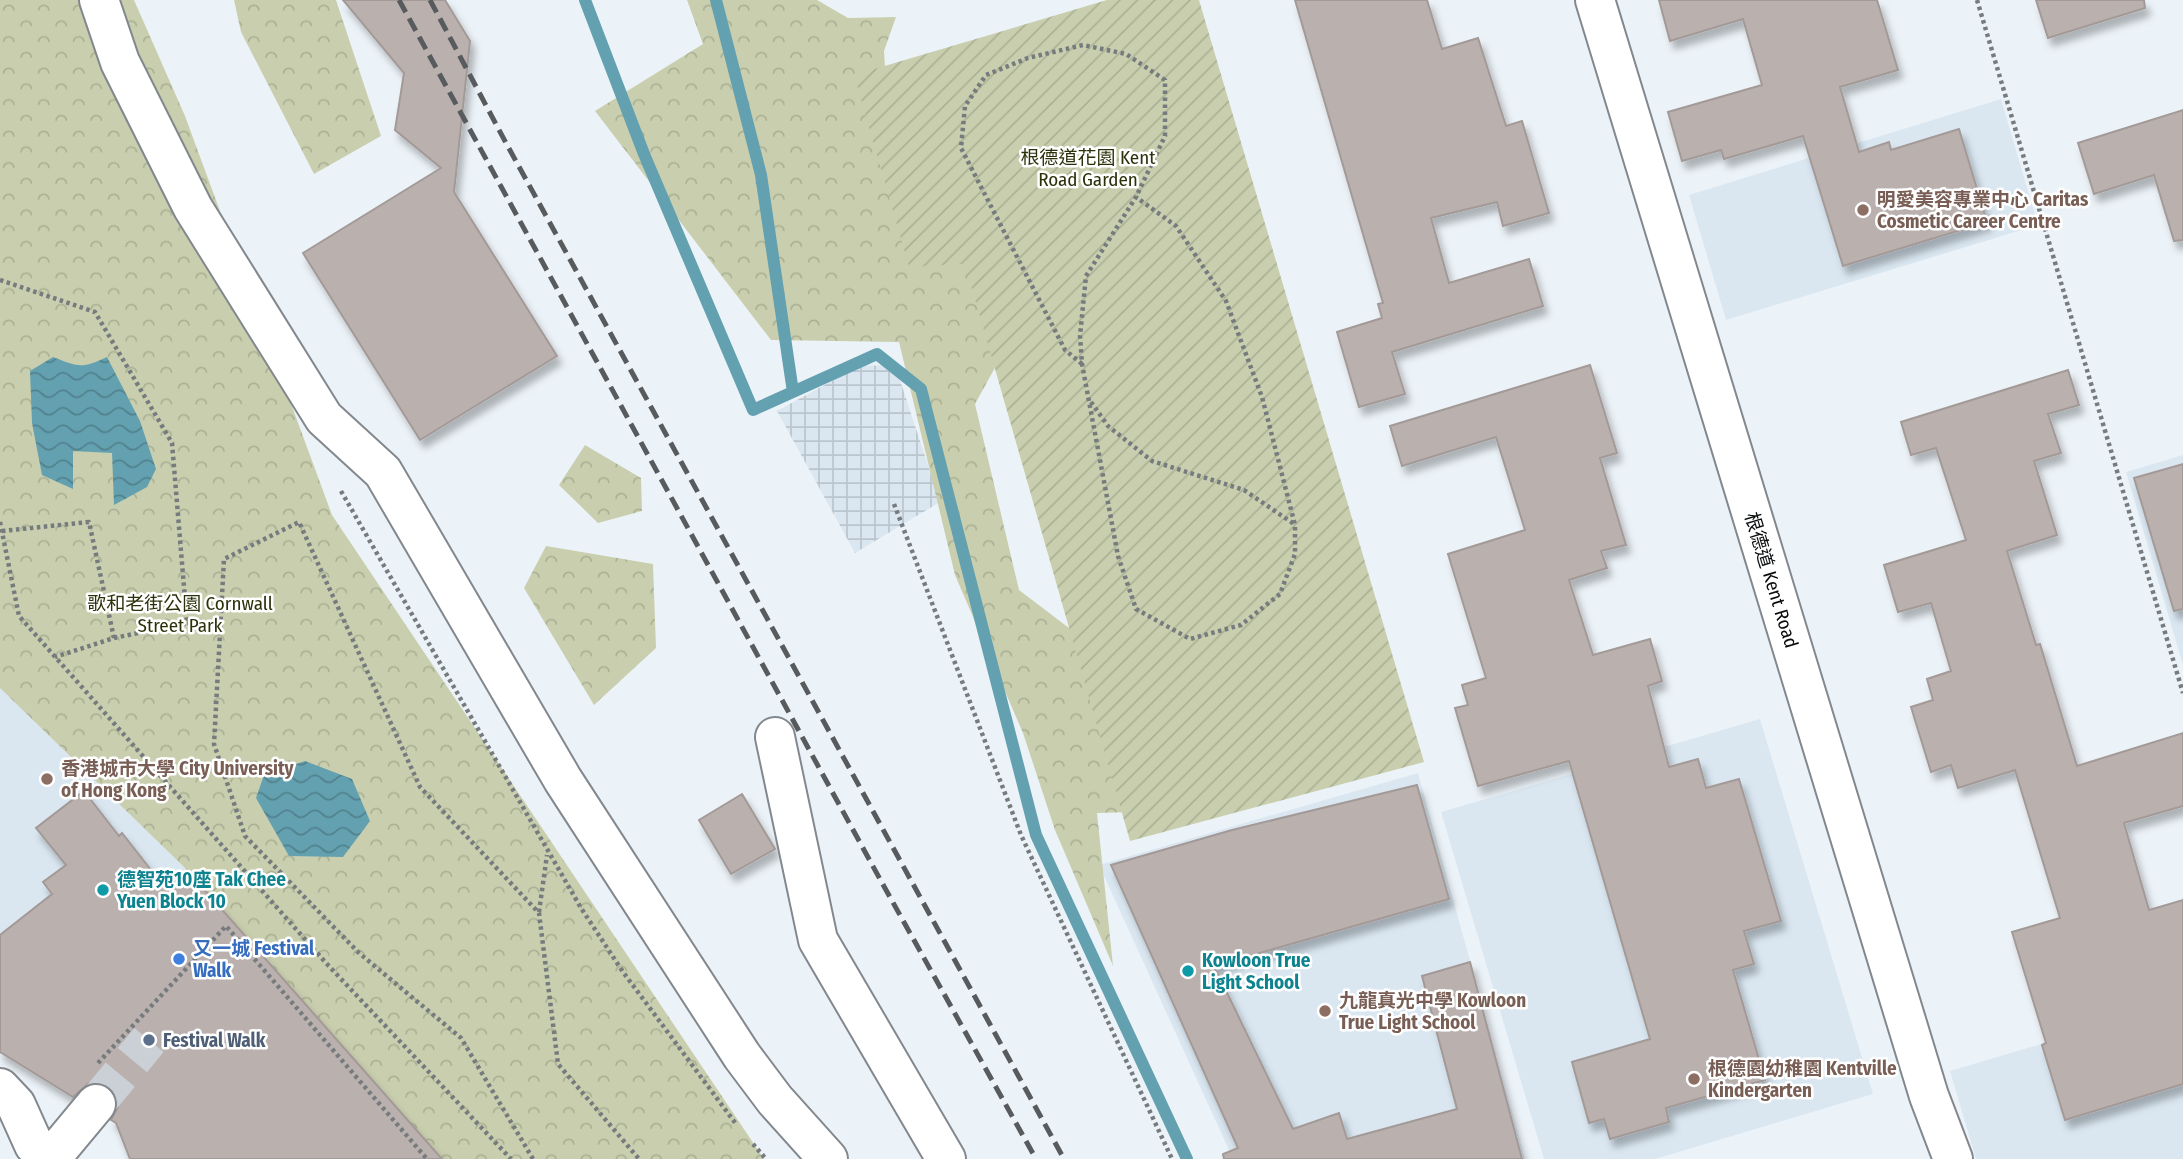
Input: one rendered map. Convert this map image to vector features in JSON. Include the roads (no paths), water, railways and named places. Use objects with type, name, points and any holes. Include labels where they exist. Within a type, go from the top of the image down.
[{"type":"street","points":[[99,0],[120,62],[193,208],[324,418],[383,472],[563,780],[741,1056],[775,1100],[828,1159]]},
{"type":"street","name":"根德道 Kent Road","points":[[1595,0],[1929,1096],[1953,1159]]},
{"type":"street","points":[[775,737],[818,940],[946,1159]]},
{"type":"street","points":[[0,1088],[16,1105],[35,1150],[96,1104]]},
{"type":"water","points":[[53,357],[80,365],[107,357],[140,421],[156,469],[147,487],[114,505],[112,453],[73,451],[73,489],[42,475],[32,423],[30,371]]},
{"type":"water","points":[[305,761],[352,779],[370,821],[343,857],[289,856],[256,798],[264,775]]},
{"type":"waterway","points":[[585,0],[644,154],[753,410],[877,354],[921,389],[1036,835],[1187,1159]]},
{"type":"waterway","points":[[716,0],[761,175],[793,392]]},
{"type":"tunnel","points":[[96,1104],[149,1040]]},
{"type":"railway","points":[[399,0],[1036,1159]]},
{"type":"railway","points":[[430,0],[1064,1159]]},
{"type":"place","name":"明愛美容專業中心 Caritas Cosmetic Career Centre","points":[[1863,210]]},
{"type":"place","name":"香港城市大學 City University of Hong Kong","points":[[47,779]]},
{"type":"place","name":"德智苑10座 Tak Chee Yuen Block 10","points":[[103,890]]},
{"type":"place","name":"又一城 Festival Walk","points":[[179,959]]},
{"type":"place","name":"Kowloon True Light School","points":[[1188,971]]},
{"type":"place","name":"九龍真光中學 Kowloon True Light School","points":[[1325,1011]]},
{"type":"place","name":"Festival Walk","points":[[149,1040]]},
{"type":"place","name":"根德園幼稚園 Kentville Kindergarten","points":[[1694,1079]]},
{"type":"park label","name":"根德道花園 Kent Road Garden","points":[[1088,168]]},
{"type":"park label","name":"歌和老街公園 Cornwall Street Park","points":[[180,614]]}]
